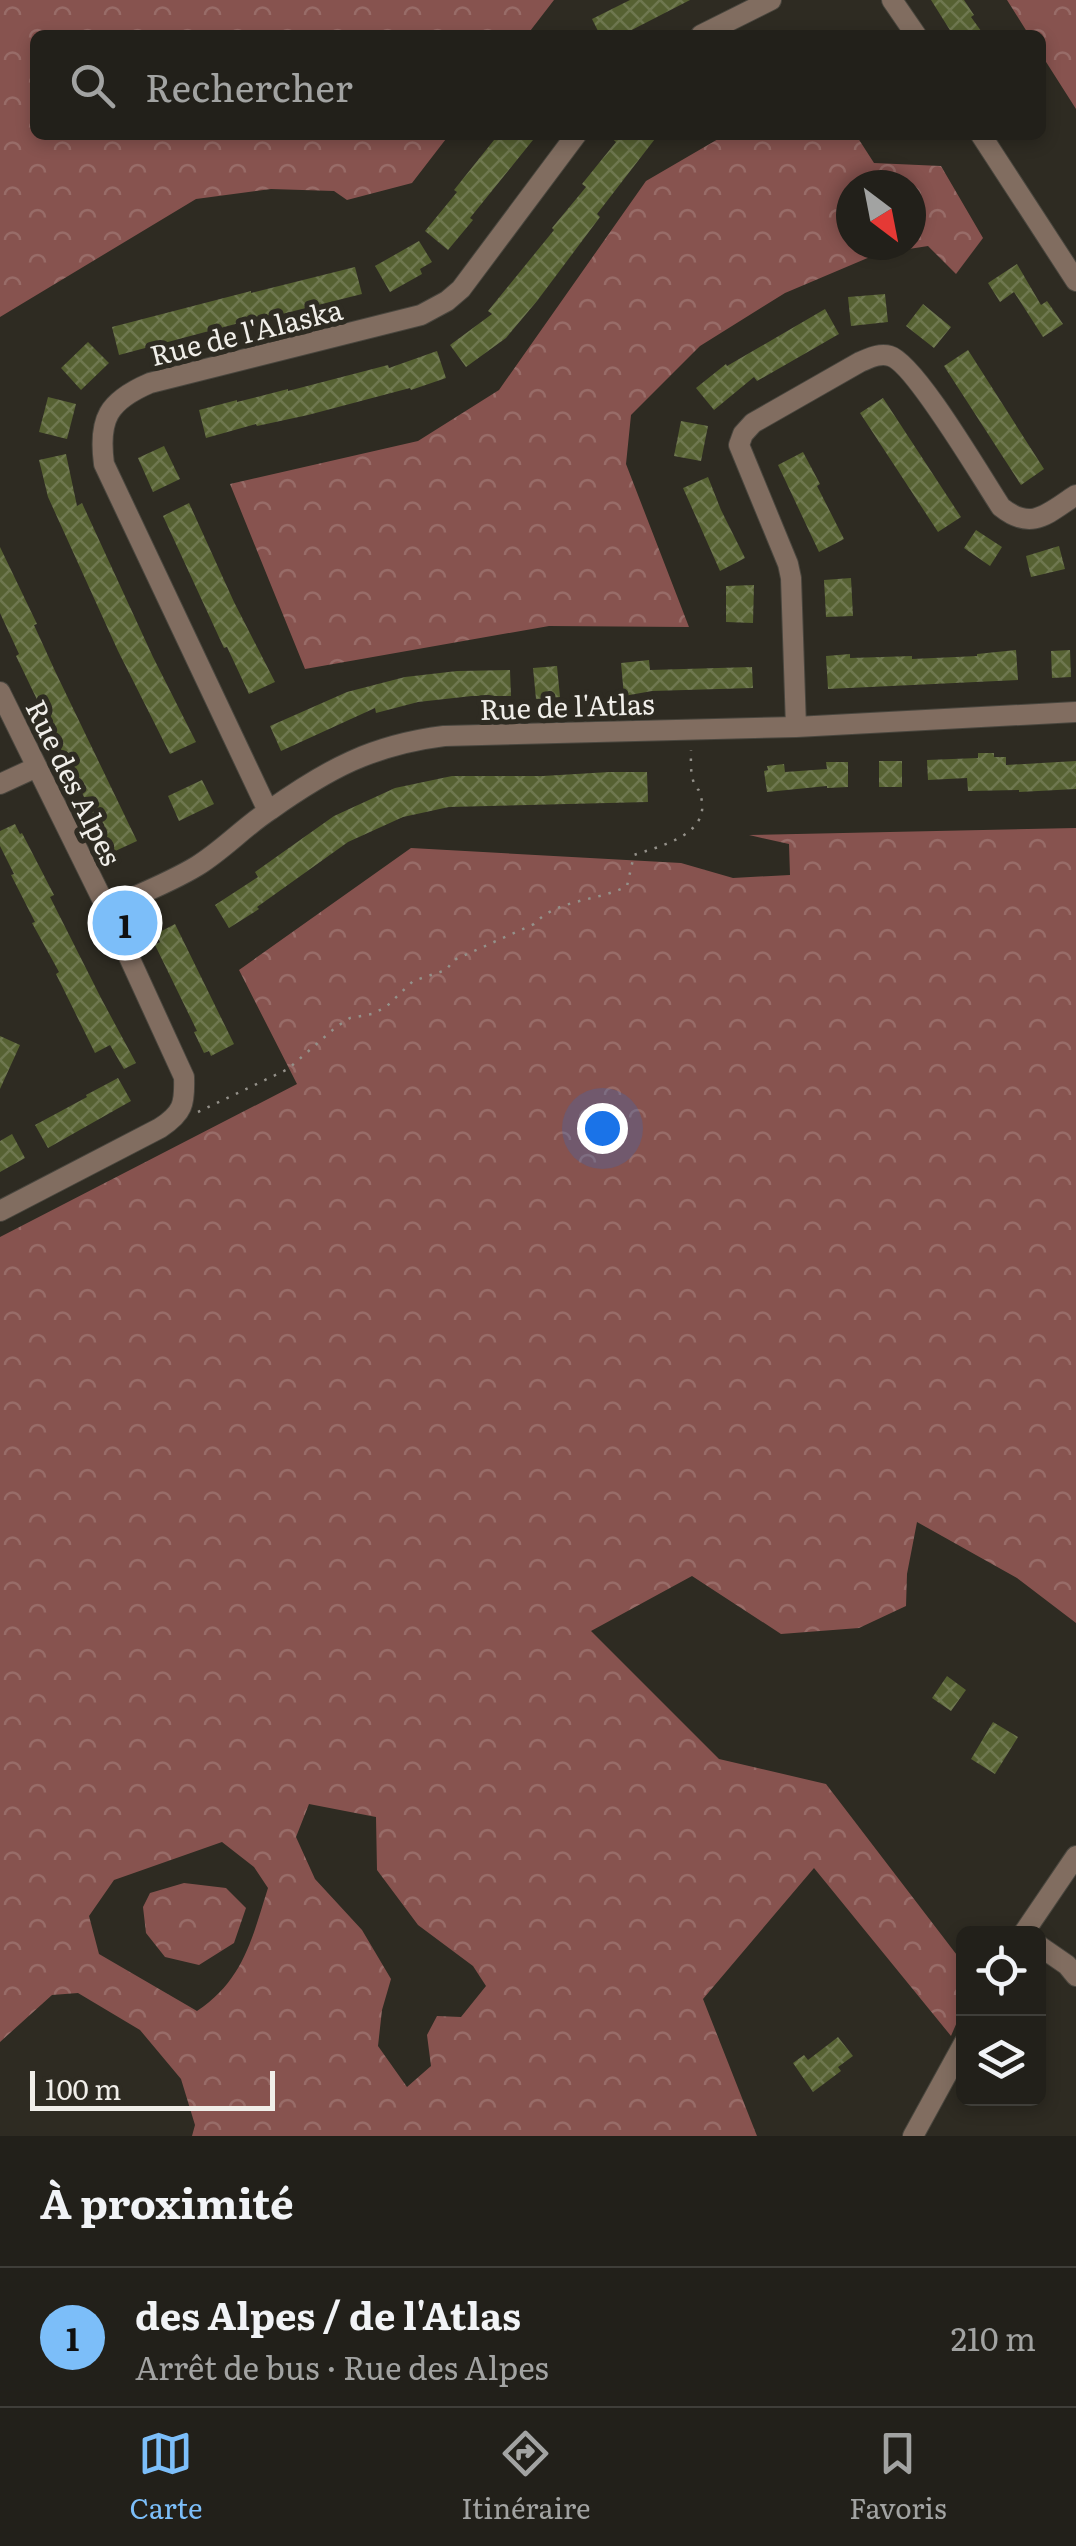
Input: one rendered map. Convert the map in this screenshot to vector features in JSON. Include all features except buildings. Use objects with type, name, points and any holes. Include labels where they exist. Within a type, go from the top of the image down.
[{"type":"street","points":[[711,30],[771,0]]},
{"type":"street","points":[[892,0],[913,30]]},
{"type":"street","name":"Rue de l'Alaska","points":[[268,811],[104,464],[104,422],[130,392],[150,383],[421,315],[447,301],[461,289],[572,140]]},
{"type":"street","points":[[984,140],[1076,282]]},
{"type":"street","points":[[796,727],[791,578],[739,445],[753,423],[860,362],[876,355],[892,356],[915,377],[1001,507],[1011,515],[1020,519],[1041,518],[1076,496]]},
{"type":"street","name":"Rue des Alpes","points":[[0,692],[184,1077],[185,1096],[178,1116]]},
{"type":"street","name":"Rue de l'Atlas","points":[[106,909],[198,865],[268,811],[336,768],[378,750],[416,740],[444,736],[796,727],[1076,712]]},
{"type":"street","points":[[0,784],[36,768]]},
{"type":"street","points":[[0,1212],[178,1116]]},
{"type":"street","points":[[1029,1926],[1076,1856]]},
{"type":"street","points":[[1046,1950],[1076,1976]]},
{"type":"street","points":[[913,2136],[956,2058]]},
{"type":"path","points":[[178,1116],[190,1116],[288,1070],[350,1018],[372,1014],[413,982],[446,970],[454,960],[534,924],[543,914],[626,886],[634,855],[684,836],[699,820],[702,805],[692,774],[690,728]]},
{"type":"green space","points":[[0,0],[554,0],[531,30],[30,30],[30,140],[445,140],[412,183],[347,200],[334,191],[271,189],[196,199],[0,317]]},
{"type":"green space","points":[[1007,0],[1076,0],[1076,109],[1046,62],[1046,30],[1026,30]]},
{"type":"green space","points":[[716,140],[859,140],[874,163],[941,166],[983,238],[956,274],[926,246],[926,170],[836,170],[836,260],[863,260],[785,293],[700,346],[631,415],[626,464],[689,627],[549,626],[305,669],[230,484],[418,441],[499,390],[646,181]]},
{"type":"green space","points":[[1076,828],[1076,1623],[1017,1578],[917,1522],[907,1574],[906,1606],[859,1628],[781,1634],[692,1576],[591,1631],[719,1759],[826,1784],[956,1954],[956,2024],[951,2036],[814,1868],[703,1999],[757,2136],[192,2136],[195,2125],[181,2079],[140,2030],[78,1993],[52,1995],[0,2042],[0,1237],[297,1084],[239,970],[411,848],[681,863],[733,878],[790,875],[789,844],[749,835]],"holes":[[[309,1804],[376,1817],[377,1870],[418,1925],[473,1966],[486,1986],[461,2017],[437,2016],[427,2035],[431,2066],[407,2087],[378,2046],[391,1979],[362,1930],[315,1879],[296,1837]],[[222,1842],[254,1867],[268,1888],[251,1941],[226,1986],[197,2011],[99,1954],[89,1916],[114,1880]]]},
{"type":"green space","points":[[184,1883],[226,1888],[246,1908],[234,1943],[199,1965],[165,1957],[146,1933],[143,1907],[150,1893]]},
{"type":"place","name":"des Alpes / de l'Atlas","points":[[125,923]]}]
